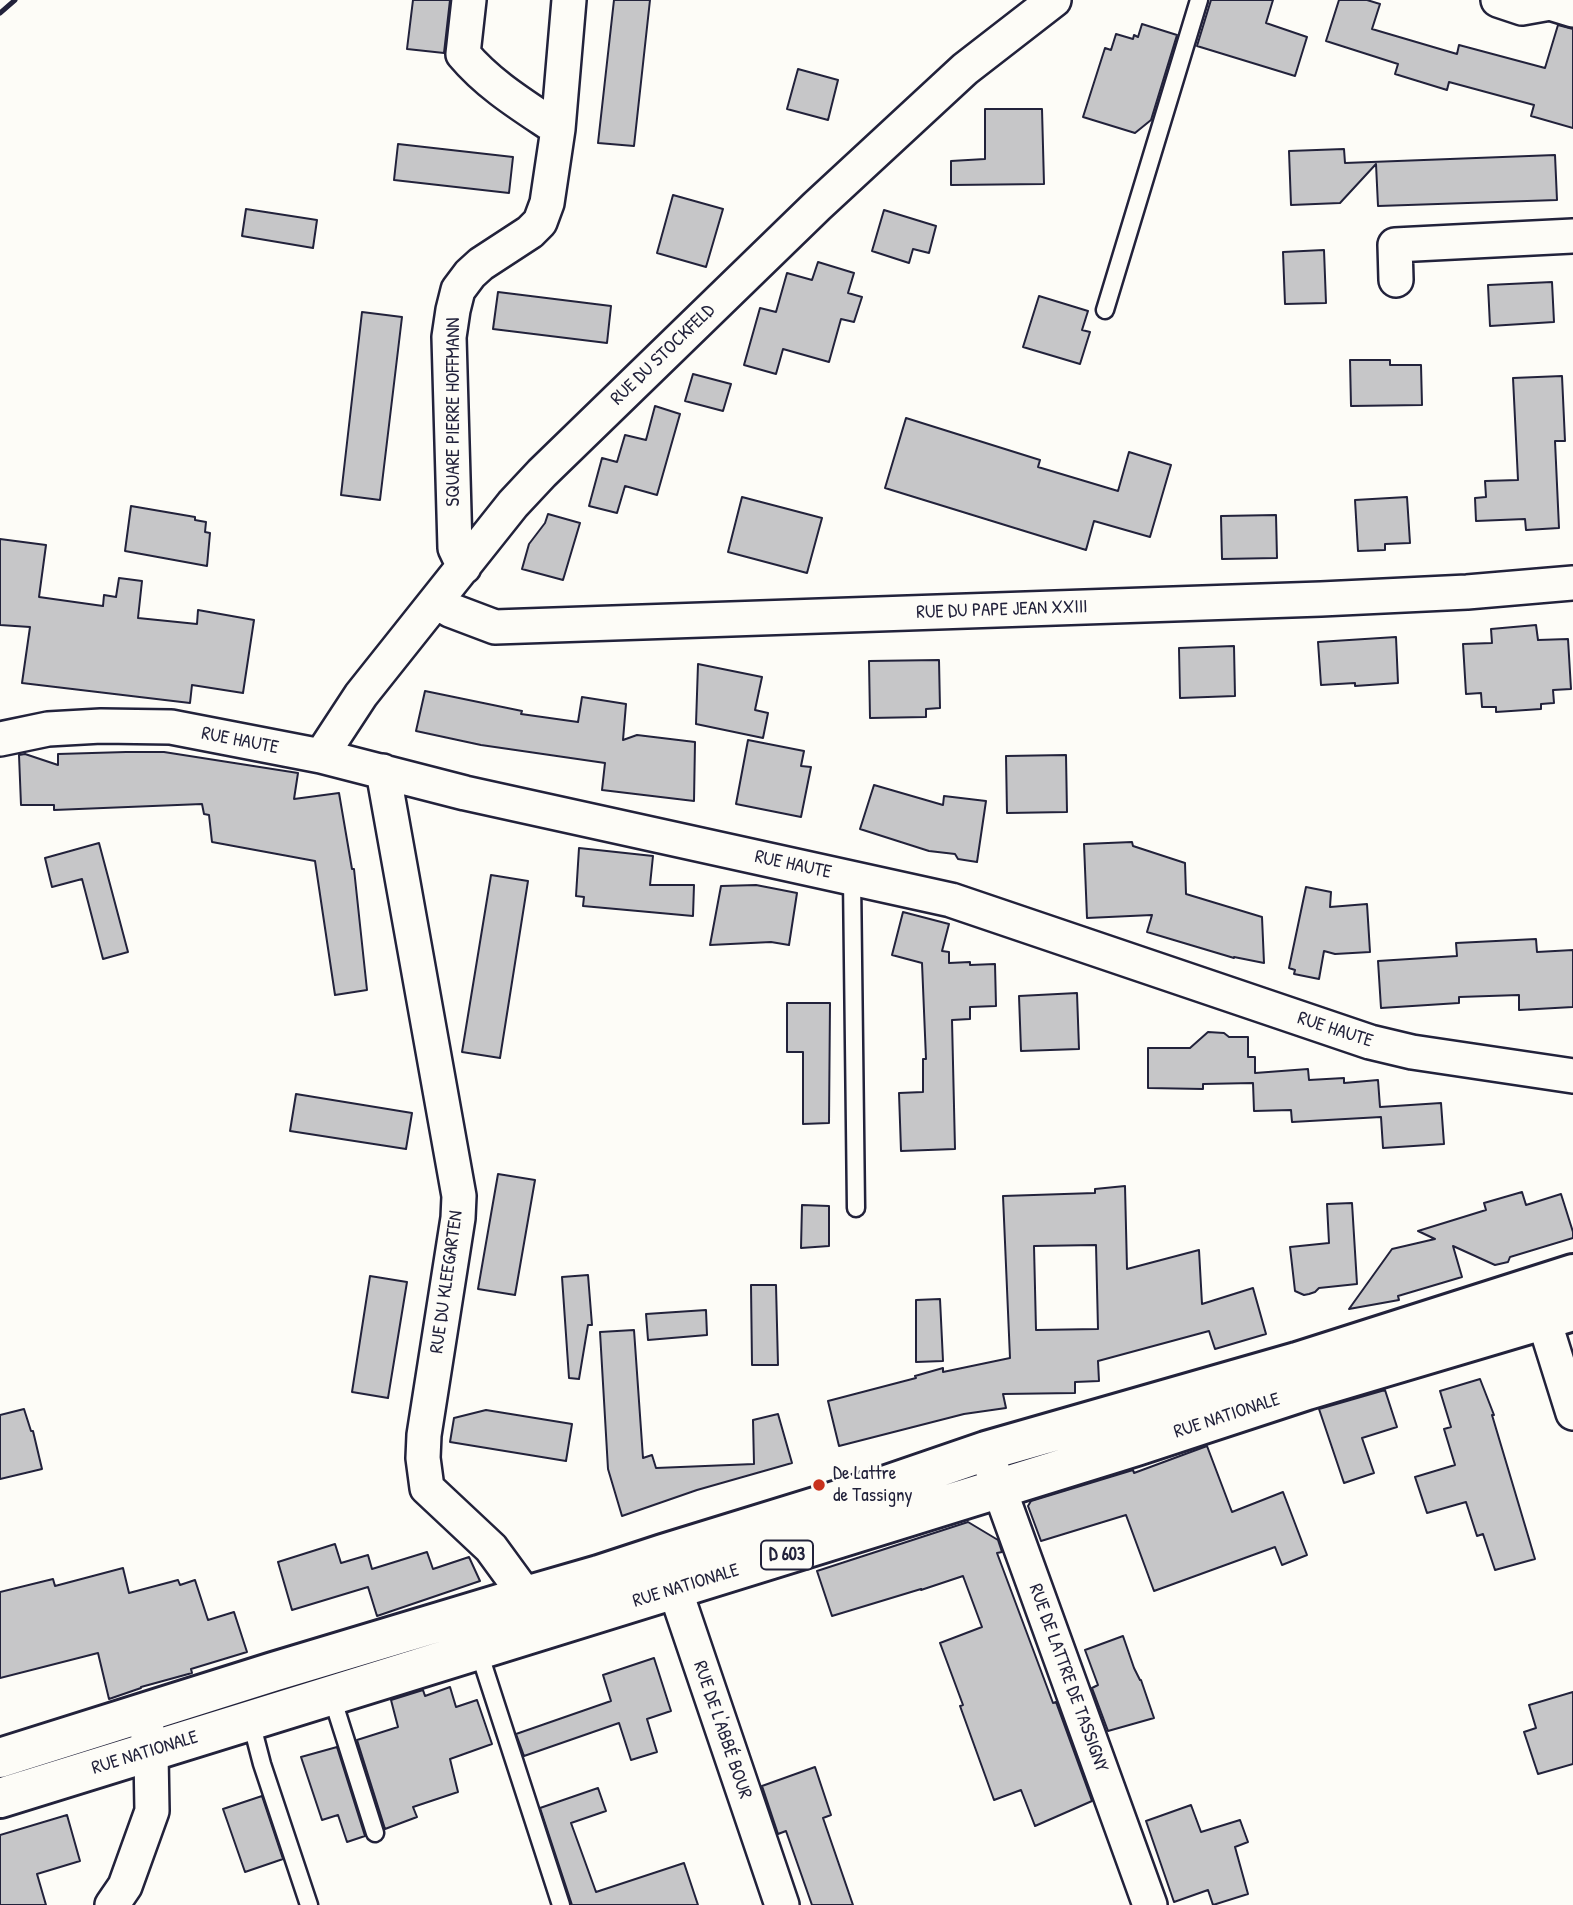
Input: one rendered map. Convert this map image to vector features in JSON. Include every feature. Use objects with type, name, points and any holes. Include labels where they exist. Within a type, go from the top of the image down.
[{"type":"main road","name":"RUE NATIONALE","points":[[533,1613],[599,1575],[887,1485],[986,1451],[1302,1376],[1550,1306],[1573,1274]]},
{"type":"main road","name":"RUE NATIONALE","points":[[0,1798],[150,1750],[244,1702],[533,1613],[674,1590],[1136,1446],[1302,1376]]},
{"type":"main road","name":"RUE NATIONALE","points":[[0,1758],[144,1712],[244,1702]]},
{"type":"street","points":[[469,0],[463,54],[478,72],[507,95],[558,129]]},
{"type":"street","name":"SQUARE PIERRE HOFFMANN","points":[[464,567],[455,548],[449,337],[453,310],[458,290],[470,274],[530,232],[540,222],[547,204],[558,129],[569,0]]},
{"type":"street","name":"RUE DU STOCKFELD","points":[[321,756],[361,695],[513,504],[542,473],[817,206],[965,69],[1054,0]]},
{"type":"street","points":[[1498,0],[1522,8],[1550,3],[1573,10]]},
{"type":"street","points":[[1396,280],[1395,244],[1573,236]]},
{"type":"street","name":"RUE DU PAPE JEAN XXIII","points":[[437,601],[450,610],[495,627],[1321,599],[1467,592],[1573,583]]},
{"type":"street","name":"RUE HAUTE","points":[[0,739],[48,729],[101,726],[172,727],[321,756],[465,793],[951,900],[1370,1042],[1437,1056],[1573,1076]]},
{"type":"street","name":"RUE DU KLEEGARTEN","points":[[383,771],[459,1196],[458,1218],[424,1435],[423,1458],[427,1488],[491,1548],[533,1613]]},
{"type":"street","points":[[1550,1306],[1573,1413]]},
{"type":"street","name":"RUE DE LATTRE DE TASSIGNY","points":[[986,1451],[1150,1905]]},
{"type":"street","name":"RUE DE L'ABBÉ BOUR","points":[[663,1554],[782,1905]]},
{"type":"street","points":[[112,1905],[125,1886],[152,1811],[150,1750],[144,1712]]},
{"type":"lane","points":[[1105,310],[1199,0]]},
{"type":"lane","points":[[852,878],[856,1208]]},
{"type":"lane","points":[[472,1632],[561,1905]]},
{"type":"lane","points":[[325,1677],[374,1833]]},
{"type":"lane","points":[[244,1702],[309,1905]]},
{"type":"building","points":[[413,0],[450,0],[444,53],[407,49]]},
{"type":"building","points":[[614,0],[650,0],[634,146],[598,143]]},
{"type":"building","points":[[1211,0],[1273,0],[1266,23],[1307,37],[1295,76],[1197,46]]},
{"type":"building","points":[[1339,0],[1367,0],[1380,4],[1372,29],[1457,54],[1459,45],[1545,68],[1558,25],[1573,29],[1573,128],[1531,116],[1534,105],[1449,82],[1447,90],[1395,74],[1398,64],[1326,41]]},
{"type":"building","points":[[1142,24],[1177,35],[1151,120],[1135,133],[1083,117],[1105,48],[1111,50],[1116,34],[1133,39],[1134,35],[1138,37]]},
{"type":"building","points":[[798,69],[838,80],[828,120],[787,109]]},
{"type":"building","points":[[985,109],[1042,109],[1044,184],[951,185],[951,161],[985,159]]},
{"type":"building","points":[[398,144],[513,157],[509,193],[394,180]]},
{"type":"building","points":[[1344,149],[1345,163],[1555,155],[1557,200],[1378,206],[1376,164],[1340,203],[1291,205],[1289,151]]},
{"type":"building","points":[[673,195],[723,209],[706,267],[657,253]]},
{"type":"building","points":[[246,209],[317,220],[313,248],[242,236]]},
{"type":"building","points":[[884,210],[936,226],[929,253],[913,249],[909,263],[872,251]]},
{"type":"building","points":[[1324,250],[1326,303],[1285,304],[1283,252]]},
{"type":"building","points":[[818,262],[854,273],[848,293],[862,297],[854,322],[841,319],[829,362],[783,349],[776,374],[744,365],[760,308],[776,312],[787,273],[812,280]]},
{"type":"building","points":[[1552,282],[1554,322],[1490,326],[1488,285]]},
{"type":"building","points":[[498,292],[611,306],[607,343],[493,329]]},
{"type":"building","points":[[1039,296],[1088,311],[1082,330],[1090,332],[1080,364],[1023,347]]},
{"type":"building","points":[[362,312],[402,317],[380,500],[341,495]]},
{"type":"building","points":[[1350,360],[1390,360],[1390,365],[1421,365],[1422,405],[1351,406]]},
{"type":"building","points":[[693,374],[731,384],[723,411],[685,401]]},
{"type":"building","points":[[1562,376],[1565,441],[1555,441],[1559,528],[1526,530],[1525,519],[1476,521],[1475,498],[1486,497],[1485,481],[1518,480],[1513,378]]},
{"type":"building","points":[[655,406],[680,414],[657,495],[625,486],[617,513],[589,506],[602,458],[617,462],[625,435],[646,440]]},
{"type":"building","points":[[906,418],[1040,460],[1038,467],[1118,491],[1129,452],[1171,465],[1150,537],[1094,521],[1086,550],[885,488]]},
{"type":"building","points":[[742,497],[822,518],[807,573],[728,552]]},
{"type":"building","points":[[1407,497],[1410,543],[1385,544],[1385,550],[1358,551],[1355,500]]},
{"type":"building","points":[[131,506],[195,517],[195,520],[206,522],[205,532],[210,533],[207,566],[125,551]]},
{"type":"building","points":[[548,514],[580,523],[563,580],[522,569],[529,544],[545,523]]},
{"type":"building","points":[[1276,515],[1277,558],[1222,559],[1221,516]]},
{"type":"building","points":[[0,539],[46,545],[39,597],[103,606],[104,595],[116,597],[119,578],[142,581],[138,618],[197,624],[198,610],[254,620],[243,693],[192,685],[190,703],[22,683],[30,627],[0,625]]},
{"type":"building","points":[[1536,625],[1538,640],[1568,639],[1571,689],[1553,690],[1554,703],[1541,704],[1541,709],[1496,712],[1496,707],[1482,707],[1481,693],[1466,694],[1463,644],[1492,643],[1491,629]]},
{"type":"building","points":[[1396,637],[1398,683],[1321,685],[1318,642]]},
{"type":"building","points":[[1234,646],[1235,696],[1180,698],[1179,648]]},
{"type":"building","points":[[939,660],[940,708],[926,709],[926,717],[870,718],[869,661]]},
{"type":"building","points":[[698,664],[762,677],[755,710],[768,713],[763,738],[696,724]]},
{"type":"building","points":[[425,691],[522,711],[521,714],[578,722],[582,697],[626,704],[623,740],[637,735],[695,742],[694,801],[602,790],[605,763],[481,745],[416,731]]},
{"type":"building","points":[[748,740],[804,751],[801,766],[811,767],[801,817],[736,804]]},
{"type":"building","points":[[164,752],[298,773],[294,799],[339,793],[354,869],[367,990],[335,995],[315,861],[212,842],[209,815],[204,814],[202,804],[54,810],[54,805],[21,805],[19,755],[25,754],[58,765],[58,754]]},
{"type":"building","points":[[1066,755],[1067,812],[1007,813],[1006,756]]},
{"type":"building","points":[[874,785],[943,805],[944,796],[986,801],[977,862],[958,859],[955,854],[929,851],[860,829]]},
{"type":"building","points":[[1132,842],[1133,846],[1185,863],[1186,894],[1262,917],[1264,963],[1234,958],[1147,932],[1152,915],[1087,918],[1084,844]]},
{"type":"building","points":[[99,843],[128,952],[103,959],[82,879],[52,887],[45,858]]},
{"type":"building","points":[[579,848],[653,856],[650,885],[694,885],[693,916],[583,906],[584,897],[576,896]]},
{"type":"building","points":[[491,875],[528,881],[500,1058],[462,1052]]},
{"type":"building","points":[[756,885],[797,893],[789,945],[771,942],[710,945],[721,886]]},
{"type":"building","points":[[1306,887],[1331,892],[1330,907],[1367,904],[1370,952],[1335,954],[1324,951],[1319,979],[1294,974],[1295,970],[1289,968]]},
{"type":"building","points":[[903,912],[949,924],[942,951],[949,952],[949,963],[995,964],[996,1006],[970,1007],[970,1019],[952,1020],[955,1149],[901,1151],[899,1093],[923,1092],[923,1059],[926,1059],[922,963],[892,955]]},
{"type":"building","points":[[1536,939],[1537,952],[1573,950],[1573,1007],[1519,1010],[1519,995],[1459,997],[1459,1003],[1381,1008],[1378,961],[1457,956],[1456,943]]},
{"type":"building","points":[[1077,993],[1079,1049],[1021,1051],[1019,996]]},
{"type":"building","points":[[787,1003],[830,1003],[829,1123],[803,1124],[803,1052],[787,1052]]},
{"type":"building","points":[[1208,1032],[1224,1033],[1229,1037],[1248,1037],[1248,1057],[1255,1057],[1255,1073],[1308,1069],[1309,1080],[1344,1078],[1344,1083],[1378,1080],[1380,1107],[1441,1103],[1444,1144],[1383,1148],[1381,1117],[1292,1122],[1291,1110],[1254,1111],[1253,1083],[1203,1084],[1203,1089],[1148,1088],[1148,1048],[1190,1048]]},
{"type":"building","points":[[296,1094],[412,1113],[406,1149],[290,1131]]},
{"type":"building","points":[[498,1174],[535,1180],[515,1295],[478,1289]]},
{"type":"building","points":[[1125,1186],[1127,1269],[1199,1250],[1202,1304],[1253,1288],[1266,1334],[1215,1349],[1209,1331],[1098,1361],[1099,1381],[1075,1382],[1075,1393],[1003,1394],[1006,1408],[964,1414],[839,1446],[828,1401],[916,1378],[915,1376],[943,1368],[943,1372],[1010,1358],[1003,1196],[1095,1193],[1095,1189]],"holes":[[[1096,1245],[1098,1329],[1036,1330],[1034,1246]]]},
{"type":"building","points":[[1522,1192],[1526,1205],[1561,1194],[1573,1238],[1510,1257],[1508,1262],[1495,1265],[1453,1246],[1462,1277],[1398,1296],[1399,1300],[1349,1309],[1392,1249],[1435,1239],[1418,1231],[1486,1210],[1484,1203]]},
{"type":"building","points":[[1352,1203],[1357,1284],[1319,1288],[1304,1295],[1295,1291],[1290,1247],[1329,1243],[1327,1204]]},
{"type":"building","points":[[802,1205],[829,1206],[829,1246],[801,1248]]},
{"type":"building","points":[[588,1275],[592,1325],[588,1325],[579,1379],[569,1378],[562,1277]]},
{"type":"building","points":[[370,1276],[407,1282],[388,1398],[352,1392]]},
{"type":"building","points":[[751,1285],[776,1285],[778,1365],[752,1365]]},
{"type":"building","points":[[940,1299],[943,1361],[916,1362],[916,1300]]},
{"type":"building","points":[[706,1310],[707,1335],[648,1340],[646,1314]]},
{"type":"building","points":[[634,1330],[643,1458],[652,1455],[656,1468],[754,1464],[753,1420],[778,1414],[792,1463],[697,1490],[622,1516],[608,1469],[600,1332]]},
{"type":"building","points":[[1480,1379],[1494,1415],[1535,1559],[1495,1570],[1483,1534],[1477,1536],[1466,1502],[1427,1513],[1415,1477],[1455,1465],[1444,1429],[1451,1427],[1440,1391]]},
{"type":"building","points":[[1385,1390],[1397,1427],[1362,1438],[1374,1473],[1344,1483],[1319,1409]]},
{"type":"building","points":[[24,1409],[33,1431],[42,1469],[0,1479],[0,1415]]},
{"type":"building","points":[[486,1410],[572,1424],[566,1461],[450,1442],[454,1418]]},
{"type":"building","points":[[1207,1446],[1232,1512],[1283,1492],[1307,1555],[1282,1565],[1275,1547],[1154,1591],[1126,1515],[1041,1541],[1028,1506],[1031,1501],[1133,1470],[1134,1473]]},
{"type":"building","points":[[968,1522],[998,1540],[1002,1552],[997,1553],[1092,1801],[1035,1826],[1021,1790],[994,1800],[940,1643],[982,1627],[963,1576],[832,1616],[817,1571]]},
{"type":"building","points":[[335,1544],[341,1563],[368,1555],[372,1569],[427,1552],[433,1569],[469,1557],[480,1581],[377,1616],[368,1587],[292,1610],[278,1562]]},
{"type":"building","points":[[123,1568],[129,1593],[178,1580],[180,1585],[195,1580],[208,1620],[234,1612],[247,1652],[191,1669],[192,1673],[109,1699],[98,1653],[0,1678],[0,1592],[53,1579],[55,1586]]},
{"type":"building","points":[[1123,1636],[1154,1718],[1108,1731],[1092,1688],[1098,1685],[1085,1650]]},
{"type":"building","points":[[654,1658],[671,1711],[647,1719],[657,1752],[631,1760],[619,1723],[524,1756],[516,1734],[611,1701],[603,1675]]},
{"type":"building","points":[[450,1687],[456,1707],[477,1700],[492,1744],[450,1759],[458,1792],[413,1807],[417,1817],[385,1829],[357,1740],[398,1727],[391,1700],[423,1690],[425,1696]]},
{"type":"building","points":[[1573,1692],[1573,1764],[1538,1774],[1524,1732],[1536,1728],[1529,1705]]},
{"type":"building","points":[[337,1747],[365,1836],[347,1842],[338,1815],[322,1820],[301,1757]]},
{"type":"building","points":[[815,1767],[831,1815],[823,1818],[853,1905],[812,1905],[786,1831],[778,1834],[762,1786]]},
{"type":"building","points":[[598,1788],[606,1811],[571,1823],[596,1892],[684,1863],[698,1905],[572,1905],[540,1808]]},
{"type":"building","points":[[262,1796],[283,1859],[245,1872],[223,1809]]},
{"type":"building","points":[[1191,1805],[1201,1832],[1240,1820],[1248,1842],[1235,1847],[1248,1894],[1213,1905],[1208,1890],[1174,1902],[1146,1821]]},
{"type":"building","points":[[67,1815],[80,1861],[37,1874],[46,1905],[0,1905],[0,1835]]},
{"type":"railway","points":[[0,13],[15,0]]},
{"type":"place","name":"De Lattre de Tassigny","points":[[819,1485]]}]
